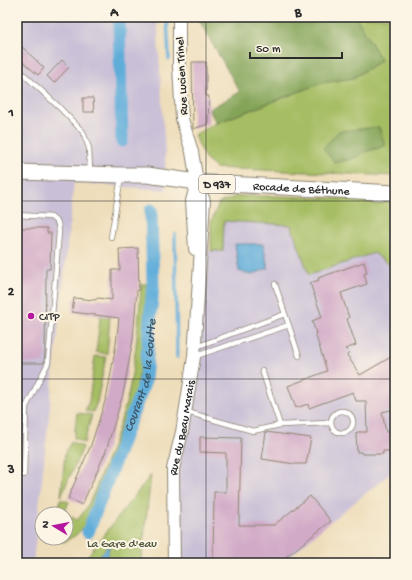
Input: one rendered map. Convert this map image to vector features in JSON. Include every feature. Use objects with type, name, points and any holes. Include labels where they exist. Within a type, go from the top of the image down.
[{"type":"main road","name":"Rocade de Béthune","points":[[17,172],[148,175],[196,182],[395,193]]},
{"type":"street","name":"Rue Lucien Trinel","points":[[178,17],[182,119],[192,152],[196,182]]},
{"type":"street","name":"Rue du Beau Marais","points":[[174,563],[173,469],[185,412],[195,352],[204,201],[196,182]]},
{"type":"lane","points":[[17,68],[60,108],[83,132],[89,148],[91,174]]},
{"type":"lane","points":[[111,236],[122,175]]},
{"type":"lane","points":[[17,215],[51,217],[58,223],[59,232],[48,363],[26,407],[24,475]]},
{"type":"lane","points":[[275,284],[299,356]]},
{"type":"lane","points":[[195,352],[284,314]]},
{"type":"lane","points":[[195,352],[289,325]]},
{"type":"lane","points":[[262,370],[280,425]]},
{"type":"lane","points":[[17,406],[26,407]]},
{"type":"lane","points":[[342,411],[350,414],[353,426],[349,432],[341,434],[334,431],[330,422],[335,413],[342,411]]},
{"type":"lane","points":[[185,412],[252,430],[280,425],[330,422]]},
{"type":"shaded area","points":[[17,17],[157,17],[166,190],[74,183],[39,506],[34,506],[35,546],[33,563],[17,563]]},
{"type":"shaded area","points":[[224,221],[292,225],[309,275],[374,253],[395,269],[395,470],[331,521],[287,559],[247,563],[174,563],[173,520],[201,251],[223,251]]},
{"type":"green space","points":[[199,17],[356,17],[381,60],[353,78],[322,83],[216,123],[209,109],[240,92],[200,22]]},
{"type":"green space","points":[[356,17],[395,17],[395,176],[216,168],[206,160],[194,135],[216,123],[322,83],[353,78],[381,60]]},
{"type":"green space","points":[[379,127],[385,146],[365,152],[355,158],[335,163],[323,148],[339,131]]},
{"type":"green space","points":[[237,196],[277,196],[395,201],[395,269],[374,253],[309,275],[291,225],[224,221],[223,251],[211,251],[211,222],[219,203]]},
{"type":"green space","points":[[141,284],[147,284],[142,360],[135,397],[94,512],[87,524],[74,536],[74,518],[77,520],[85,510],[94,492],[124,412],[137,337]]},
{"type":"green space","points":[[102,302],[111,303],[107,354],[96,352]]},
{"type":"green space","points":[[95,356],[106,357],[97,402],[93,412],[85,411],[89,401]]},
{"type":"green space","points":[[77,413],[92,415],[84,443],[74,438]]},
{"type":"green space","points":[[71,442],[83,447],[61,496],[65,453]]},
{"type":"green space","name":"La Gare d'eau","points":[[151,475],[142,555],[139,563],[82,563]]},
{"type":"green space","points":[[60,499],[69,502],[67,506],[60,506]]},
{"type":"water","points":[[235,244],[263,244],[268,268],[251,275],[239,271]]},
{"type":"water","points":[[110,543],[106,563],[95,563]]},
{"type":"building","points":[[17,42],[44,68],[38,75],[17,57]]},
{"type":"building","points":[[62,60],[69,67],[54,83],[47,76]]},
{"type":"building","points":[[192,62],[206,62],[206,96],[209,96],[208,124],[193,129]]},
{"type":"building","points":[[83,98],[93,98],[94,112],[83,112]]},
{"type":"building","name":"CITP","points":[[17,228],[47,228],[47,233],[51,233],[50,269],[46,269],[44,363],[17,363]]},
{"type":"building","points":[[138,248],[139,290],[137,290],[133,339],[123,394],[106,451],[82,505],[68,498],[91,445],[107,395],[119,318],[72,312],[74,298],[95,300],[98,298],[112,300],[112,270],[120,270],[119,249]]},
{"type":"building","points":[[364,262],[367,273],[364,274],[367,284],[341,293],[349,318],[347,319],[356,345],[345,349],[349,353],[347,355],[360,375],[391,357],[395,364],[395,409],[382,412],[386,432],[395,432],[395,451],[383,451],[383,454],[362,454],[361,452],[357,452],[356,433],[367,432],[366,401],[356,401],[353,392],[309,408],[308,404],[296,408],[288,386],[327,371],[312,321],[322,317],[310,283],[319,280],[318,278]]},
{"type":"building","points":[[266,432],[311,438],[306,464],[295,464],[262,459]]},
{"type":"building","points":[[200,437],[241,438],[239,525],[274,525],[310,496],[331,521],[287,556],[287,559],[247,563],[213,563],[214,492],[226,492],[226,453],[200,452]]},
{"type":"waterway","name":"Courant de la Goutte","points":[[119,17],[122,141]]},
{"type":"waterway","points":[[167,17],[169,59]]},
{"type":"waterway","name":"Courant de la Goutte","points":[[88,532],[145,381],[153,286],[151,210]]},
{"type":"waterway","points":[[175,234],[177,357]]},
{"type":"place","name":"CITP","points":[[31,316]]}]
